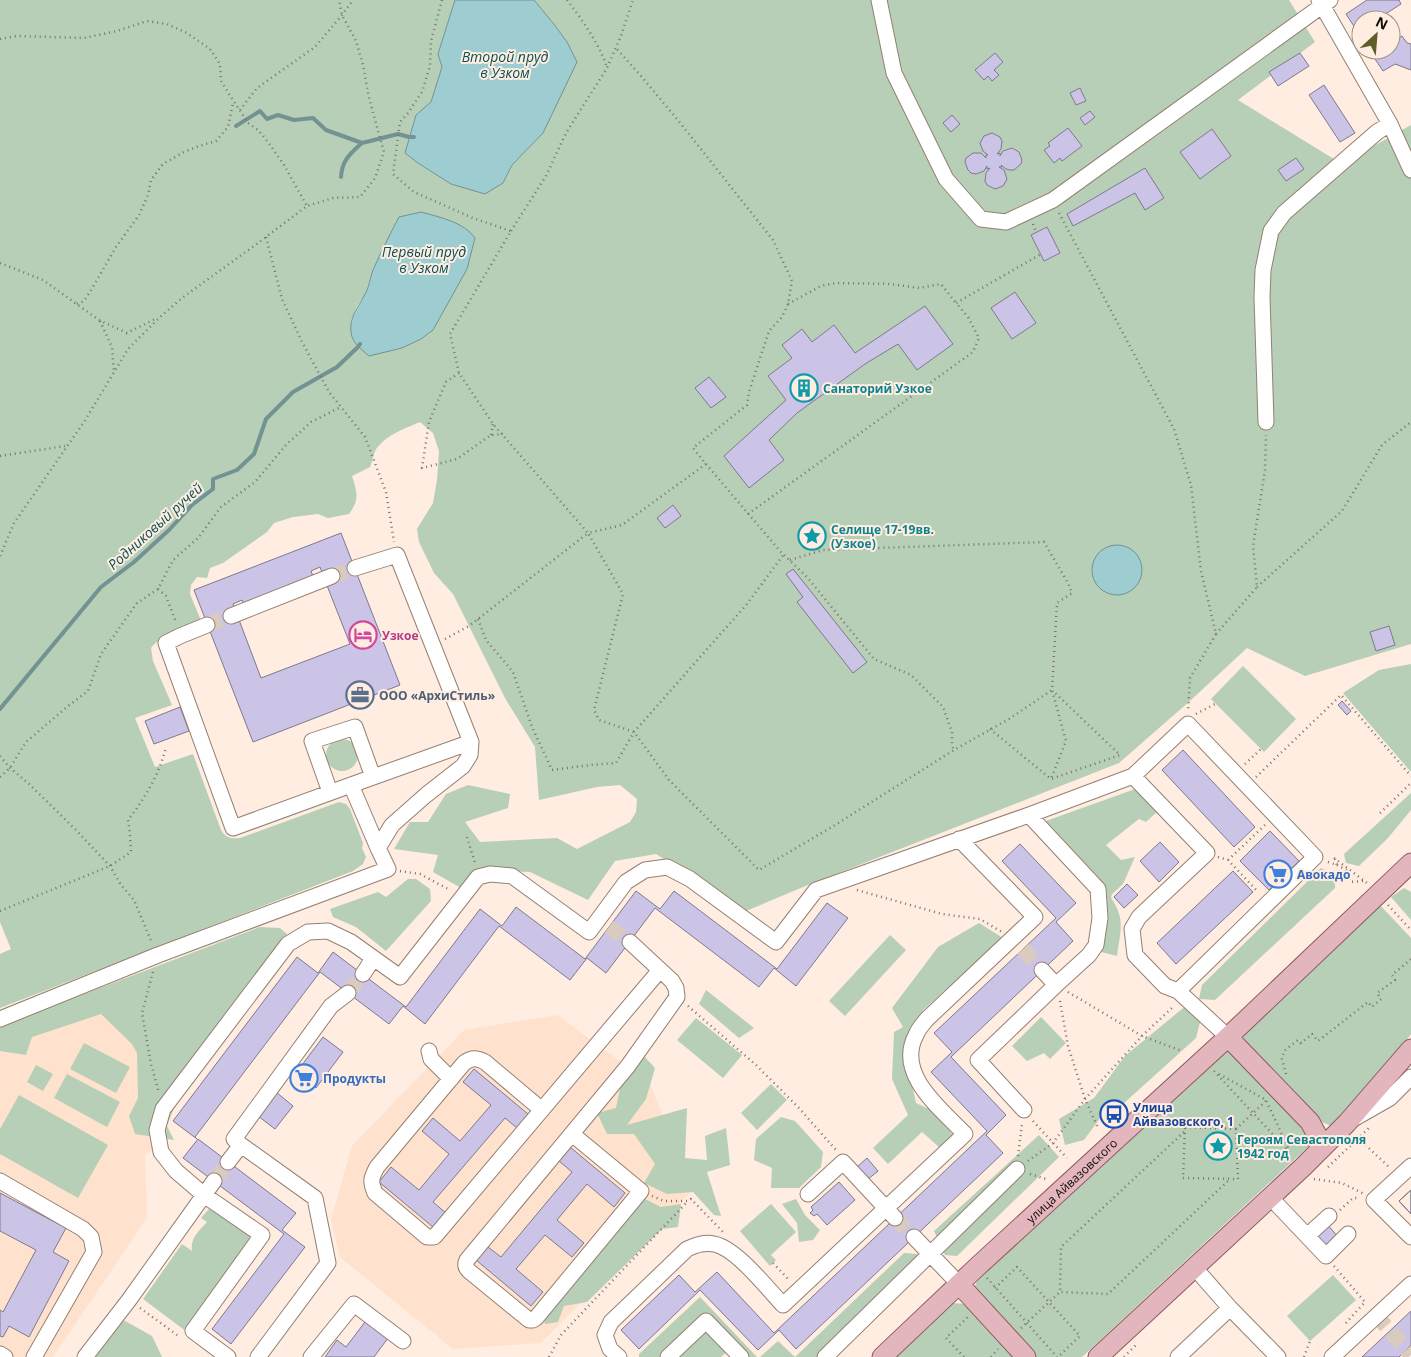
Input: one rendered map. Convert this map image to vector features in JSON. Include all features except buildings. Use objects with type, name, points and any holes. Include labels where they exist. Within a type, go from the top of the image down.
[{"type":"main road","name":"улица Айвазовского","points":[[882,1357],[1228,1037],[1411,863]]},
{"type":"main road","points":[[1228,1037],[1272,1094],[1310,1122],[1317,1135],[1320,1150]]},
{"type":"main road","points":[[1098,1357],[1320,1150],[1411,1049]]},
{"type":"main road","points":[[959,1284],[1026,1357]]},
{"type":"street","points":[[879,0],[894,73],[946,180],[981,219],[1006,222],[1053,200],[1324,2],[1390,124],[1411,170]]},
{"type":"street","points":[[1266,422],[1262,297],[1263,270],[1271,232],[1284,213],[1377,132],[1390,124]]},
{"type":"street","points":[[355,568],[397,555],[471,742],[470,755],[463,766],[392,825],[378,848]]},
{"type":"street","points":[[231,616],[332,576]]},
{"type":"street","points":[[207,626],[166,642],[233,828],[471,742]]},
{"type":"street","points":[[228,1357],[193,1331],[262,1235],[204,1195],[176,1171],[161,1152],[157,1130],[163,1109],[288,944],[308,932],[328,931],[351,942],[400,977],[478,877],[490,874],[512,876],[588,932],[604,922],[626,882],[645,870],[667,867],[690,879],[776,942],[816,890],[1029,815],[1133,776],[1188,721],[1235,774],[1315,857],[1181,994]]},
{"type":"street","points":[[330,792],[312,741],[355,726],[373,777]]},
{"type":"street","points":[[1133,776],[1206,853],[1139,917],[1132,929],[1135,955],[1165,986],[1181,994],[1228,1037]]},
{"type":"street","points":[[0,1019],[158,955],[388,868],[351,785]]},
{"type":"street","points":[[1024,1110],[978,1060],[1056,984],[1089,955],[1096,945],[1100,918],[1098,890],[1029,815]]},
{"type":"street","points":[[619,1357],[610,1349],[605,1335],[611,1322],[687,1249],[699,1244],[725,1247],[736,1255],[784,1305],[799,1290],[891,1213],[965,1134],[924,1092],[914,1074],[910,1055],[915,1035],[927,1019],[1018,944],[1035,917],[959,839]]},
{"type":"street","points":[[572,1134],[641,1191],[533,1320],[529,1320],[466,1268],[467,1260],[628,1066],[677,997],[676,988],[672,981],[630,942]]},
{"type":"street","points":[[362,974],[374,959]]},
{"type":"street","points":[[542,1110],[485,1062],[478,1058],[470,1059],[464,1063],[377,1167],[371,1178],[375,1193],[427,1237],[434,1237],[542,1110],[660,970]]},
{"type":"street","points":[[1042,970],[1056,984]]},
{"type":"street","points":[[258,1357],[328,1262],[315,1198],[234,1139],[331,1006],[348,993]]},
{"type":"street","points":[[429,1051],[431,1059],[451,1079]]},
{"type":"street","points":[[1347,1122],[1390,1098],[1411,1077]]},
{"type":"street","points":[[228,1162],[241,1145]]},
{"type":"street","points":[[808,1194],[843,1162],[891,1213]]},
{"type":"street","points":[[1411,1166],[1374,1200],[1411,1238]]},
{"type":"street","points":[[825,1357],[1017,1169]]},
{"type":"street","points":[[85,1357],[129,1300],[214,1181]]},
{"type":"street","points":[[0,1182],[83,1229],[91,1237],[94,1252],[34,1357]]},
{"type":"street","points":[[1270,1197],[1326,1256],[1348,1234]]},
{"type":"street","points":[[1308,1236],[1329,1216]]},
{"type":"street","points":[[914,1237],[959,1284]]},
{"type":"street","points":[[1194,1267],[1230,1308],[1278,1357]]},
{"type":"street","points":[[1332,1357],[1411,1284]]},
{"type":"street","points":[[311,1357],[354,1304],[403,1341]]},
{"type":"street","points":[[1178,1357],[1230,1308]]},
{"type":"street","points":[[668,1357],[706,1321],[742,1357]]},
{"type":"street","points":[[0,1354],[5,1357]]},
{"type":"path","points":[[0,556],[14,523],[66,445],[84,422],[128,349],[182,298],[307,206],[333,198],[360,196],[375,178],[384,152],[356,41],[342,15],[339,0]]},
{"type":"path","points":[[240,110],[257,88],[315,47],[352,0]]},
{"type":"path","points":[[442,0],[431,41],[430,66],[422,92],[400,122],[393,174],[414,192],[474,218],[511,231]]},
{"type":"path","points":[[567,0],[601,51],[607,68]]},
{"type":"path","points":[[634,0],[607,68],[566,133],[546,176],[450,334],[459,373],[493,424],[588,533],[623,594],[594,710],[599,720],[634,732],[669,780],[759,870],[1052,690]]},
{"type":"path","points":[[0,39],[16,36],[84,38],[118,31],[147,21],[167,24],[187,34],[210,49],[220,64],[221,81],[248,123],[265,138],[284,165],[307,206]]},
{"type":"path","points":[[616,48],[671,112],[773,240],[792,281],[788,304],[782,317],[769,331],[749,392],[747,406],[693,448],[748,514],[807,577],[874,659],[911,675],[943,707],[952,732],[954,750]]},
{"type":"path","points":[[77,304],[84,301],[116,247],[139,215],[148,196],[152,180],[163,164],[184,152],[216,141],[228,127],[234,101]]},
{"type":"path","points":[[1053,200],[1174,429],[1191,485],[1201,571],[1216,634]]},
{"type":"path","points":[[266,237],[282,299],[302,342],[329,392],[365,437],[386,492],[397,555]]},
{"type":"path","points":[[956,303],[1041,254]]},
{"type":"path","points":[[0,263],[43,280],[99,320],[128,333],[159,318]]},
{"type":"path","points":[[748,514],[973,352],[980,338],[968,317],[941,284],[919,288],[891,284],[836,283],[822,286],[788,304]]},
{"type":"path","points":[[99,320],[112,347],[114,373]]},
{"type":"path","points":[[459,373],[446,382],[429,422],[422,468],[457,459],[491,435],[503,434]]},
{"type":"path","points":[[0,777],[10,768],[26,742],[67,706],[88,691],[101,654],[136,602],[158,589],[173,560],[198,538],[221,507],[255,482],[286,446],[311,422],[341,407]]},
{"type":"path","points":[[1257,587],[1252,546],[1266,470],[1266,422]]},
{"type":"path","points":[[1188,721],[1190,678],[1216,634],[1257,587],[1342,511],[1382,445],[1411,422]]},
{"type":"path","points":[[491,435],[493,424]]},
{"type":"path","points":[[0,456],[66,445]]},
{"type":"path","points":[[433,646],[469,626],[588,533],[622,526],[706,464]]},
{"type":"path","points":[[790,560],[823,550],[1044,542],[1068,582],[1072,593],[1057,603],[1052,690],[1066,741],[1051,779]]},
{"type":"path","points":[[478,619],[486,640],[513,672],[532,727],[552,770],[590,764],[616,763],[634,732],[747,604],[784,554]]},
{"type":"path","points":[[158,589],[166,596],[175,617],[180,636]]},
{"type":"path","points":[[1051,779],[1120,755],[1052,690]]},
{"type":"path","points":[[1247,786],[1341,694],[1411,776]]},
{"type":"path","points":[[1188,721],[1215,704]]},
{"type":"path","points":[[990,729],[1051,779]]},
{"type":"path","points":[[0,911],[110,866],[131,852],[128,820],[143,800],[162,763],[166,747]]},
{"type":"path","points":[[1235,774],[1261,749]]},
{"type":"path","points":[[0,756],[110,866],[121,885],[134,900],[158,955],[142,1013],[151,1064],[163,1109]]},
{"type":"path","points":[[1380,813],[1411,783]]},
{"type":"path","points":[[1228,860],[1276,816]]},
{"type":"path","points":[[467,836],[478,877]]},
{"type":"path","points":[[1206,853],[1228,860],[1268,903]]},
{"type":"path","points":[[1334,858],[1364,881],[1350,882],[1346,870],[1337,865]]},
{"type":"path","points":[[388,868],[420,874],[463,897]]},
{"type":"path","points":[[855,890],[942,914],[980,919],[1018,944]]},
{"type":"path","points":[[1236,1129],[1238,1179],[1183,1178],[1185,1127],[1236,1129],[1288,1079],[1282,1059],[1284,1051],[1298,1040],[1301,1043],[1312,1034],[1318,1041],[1368,1002],[1372,1007],[1381,999],[1377,993],[1395,980],[1392,975],[1411,959]]},
{"type":"path","points":[[1056,984],[1142,1036],[1182,1051]]},
{"type":"path","points":[[1056,984],[1068,1046],[1085,1099],[1098,1128]]},
{"type":"path","points":[[1017,1169],[1053,1143],[1085,1099],[1181,994]]},
{"type":"path","points":[[677,997],[756,1065],[798,1107],[836,1150]]},
{"type":"path","points":[[1209,1066],[1292,1155],[1272,1094]]},
{"type":"path","points":[[1215,1072],[1272,1094]]},
{"type":"path","points":[[1017,1169],[1024,1110]]},
{"type":"path","points":[[1327,1168],[1372,1126]]},
{"type":"path","points":[[1044,1132],[1067,1158]]},
{"type":"path","points":[[1060,1292],[1061,1247],[1184,1132]]},
{"type":"path","points":[[1358,1138],[1400,1177]]},
{"type":"path","points":[[1320,1174],[1314,1179],[1342,1183],[1374,1200]]},
{"type":"path","points":[[1010,1339],[1060,1292],[1108,1294],[1230,1179]]},
{"type":"path","points":[[641,1191],[664,1201],[688,1200],[691,1198],[720,1229]]},
{"type":"path","points":[[1329,1216],[1340,1211],[1353,1198],[1374,1200]]},
{"type":"path","points":[[549,1357],[561,1335],[688,1200]]},
{"type":"path","points":[[1326,1256],[1365,1302],[1345,1324],[1352,1321]]},
{"type":"path","points":[[773,1263],[799,1290]]},
{"type":"path","points":[[983,1274],[995,1288],[1058,1357],[1080,1336],[1017,1267],[995,1288]]},
{"type":"path","points":[[964,1357],[946,1338],[980,1306]]},
{"type":"path","points":[[141,1309],[185,1341]]},
{"type":"path","points":[[1304,1357],[1310,1341]]},
{"type":"shaded area","points":[[113,997],[138,1020],[153,1150],[145,1155],[147,1218],[53,1357],[0,1357],[0,1032]]},
{"type":"shaded area","points":[[557,1015],[650,1083],[692,1191],[541,1343],[453,1349],[340,1257],[331,1219],[352,1146],[464,1030]]},
{"type":"green space","points":[[0,0],[455,0],[438,54],[442,67],[431,102],[416,115],[405,153],[451,184],[503,183],[512,165],[543,133],[567,42],[534,0],[1289,0],[1315,42],[1238,100],[1342,164],[1411,125],[1411,644],[1305,676],[1247,648],[1119,763],[746,911],[656,854],[615,861],[588,900],[530,872],[479,870],[461,888],[433,872],[438,855],[394,849],[410,822],[428,822],[446,794],[468,785],[510,794],[508,808],[465,822],[480,842],[557,838],[577,849],[630,822],[636,812],[637,799],[620,785],[597,787],[539,800],[535,747],[505,698],[453,594],[434,573],[419,542],[417,529],[433,503],[439,451],[433,433],[420,422],[395,433],[384,441],[375,451],[370,467],[352,476],[356,500],[349,514],[328,518],[318,514],[293,517],[274,523],[267,532],[223,563],[210,568],[207,578],[197,577],[191,585],[190,594],[202,623],[167,636],[155,643],[151,648],[153,661],[172,705],[135,718],[155,767],[193,754],[221,830],[227,836],[240,838],[339,802],[346,804],[350,809],[363,843],[362,848],[366,857],[363,864],[353,871],[0,1008],[0,954],[11,949],[0,922]],"holes":[[[373,270],[440,315],[433,330],[420,339],[402,348],[369,355],[358,347],[351,333],[351,320],[357,306],[365,295]]]},
{"type":"green space","points":[[1411,664],[1411,772],[1343,693],[1379,670]]},
{"type":"green space","points":[[1243,666],[1296,719],[1264,752],[1211,699]]},
{"type":"green space","points":[[342,739],[348,740],[353,744],[357,749],[357,761],[353,766],[348,770],[342,771],[336,770],[331,766],[327,761],[326,755],[327,749],[331,744],[336,740]]},
{"type":"green space","points":[[1138,788],[1159,810],[1146,822],[1139,819],[1106,845],[1121,860],[1135,857],[1123,884],[1112,894],[1111,898],[1119,913],[1121,926],[1117,956],[1097,951],[1104,891],[1100,879],[1046,821]]},
{"type":"green space","points":[[1411,793],[1411,810],[1388,838],[1359,866],[1346,863],[1344,854]]},
{"type":"green space","points":[[1321,868],[1335,877],[1335,888],[1215,1000],[1199,999],[1202,985]]},
{"type":"green space","points":[[408,879],[416,879],[430,889],[431,901],[386,951],[356,927],[333,917],[330,909],[378,892],[386,897]]},
{"type":"green space","points":[[1404,888],[1411,892],[1411,920],[1391,897]]},
{"type":"green space","points":[[1379,904],[1411,938],[1411,1034],[1372,1084],[1331,1126],[1320,1121],[1243,1041],[1245,1031]]},
{"type":"green space","points":[[979,923],[1003,938],[923,1010],[911,1032],[905,1053],[916,1103],[940,1114],[953,1136],[939,1147],[922,1132],[888,1164],[873,1148],[908,1115],[892,1079],[894,1032],[903,1027],[892,1008],[938,947]]},
{"type":"green space","points":[[260,927],[280,928],[287,934],[190,1066],[167,1126],[174,1140],[135,1134],[129,1116],[138,1098],[137,1053],[132,1044],[101,1014],[32,1037],[26,1055],[0,1051],[0,1026]]},
{"type":"green space","points":[[890,935],[906,950],[845,1016],[829,1001]]},
{"type":"green space","points":[[706,990],[754,1028],[739,1038],[699,1004]]},
{"type":"green space","points":[[1188,1004],[1201,1018],[1196,1038],[1123,1104],[1116,1102],[1106,1110],[1084,1140],[1065,1145],[1059,1119],[1094,1098],[1125,1056]]},
{"type":"green space","points":[[1041,1017],[1066,1043],[1050,1059],[1044,1053],[1027,1061],[1012,1046]]},
{"type":"green space","points":[[696,1018],[742,1055],[723,1078],[677,1040]]},
{"type":"green space","points":[[84,1043],[130,1067],[116,1093],[70,1069]]},
{"type":"green space","points":[[1226,1049],[1234,1053],[1307,1128],[1311,1144],[1082,1357],[1035,1357],[974,1288],[979,1277]]},
{"type":"green space","points":[[642,1054],[655,1068],[646,1099],[627,1125],[687,1108],[685,1158],[707,1160],[705,1136],[726,1128],[730,1165],[707,1172],[721,1216],[714,1215],[693,1192],[667,1194],[644,1183],[655,1164],[634,1134],[607,1134],[597,1113],[616,1108],[622,1079]]},
{"type":"green space","points":[[36,1065],[53,1074],[43,1091],[27,1082]]},
{"type":"green space","points":[[67,1074],[120,1102],[107,1127],[54,1098]]},
{"type":"green space","points":[[771,1084],[787,1100],[757,1130],[741,1113]]},
{"type":"green space","points":[[19,1095],[108,1145],[78,1198],[0,1154],[0,1129]]},
{"type":"green space","points":[[781,1117],[795,1121],[823,1152],[821,1167],[799,1188],[771,1188],[772,1168],[754,1160],[756,1139]]},
{"type":"green space","points":[[1039,1135],[1059,1157],[957,1256],[945,1255],[934,1231]]},
{"type":"green space","points":[[645,1199],[661,1207],[681,1204],[678,1227],[662,1229],[587,1302],[564,1306],[558,1322],[545,1324],[543,1315]]},
{"type":"green space","points":[[796,1199],[805,1215],[820,1230],[813,1240],[799,1242],[797,1223],[782,1204]]},
{"type":"green space","points":[[771,1204],[796,1232],[771,1255],[776,1260],[770,1266],[740,1231]]},
{"type":"green space","points":[[209,1209],[224,1210],[258,1236],[187,1332],[143,1299],[182,1244],[192,1251],[194,1238],[207,1222],[201,1218]]},
{"type":"green space","points":[[904,1253],[918,1254],[918,1276],[830,1357],[795,1357]]},
{"type":"green space","points":[[1333,1275],[1356,1300],[1310,1341],[1287,1316]]},
{"type":"green space","points":[[700,1297],[757,1357],[735,1357],[731,1348],[721,1357],[639,1357],[639,1354]]},
{"type":"green space","points":[[951,1303],[967,1304],[1015,1357],[894,1357]]},
{"type":"green space","points":[[118,1317],[152,1336],[162,1357],[88,1357]]},
{"type":"green space","points":[[778,1341],[795,1357],[760,1357]]},
{"type":"water","name":"Второй пруд в Узком","points":[[455,0],[534,0],[567,42],[577,62],[543,133],[512,165],[503,183],[485,194],[451,184],[405,153],[416,115],[431,102],[442,67],[438,54]]},
{"type":"water","name":"Первый пруд в Узком","points":[[421,212],[458,224],[475,238],[467,269],[433,330],[421,339],[402,348],[369,356],[357,346],[353,339],[351,322],[366,293],[373,270],[399,217]]},
{"type":"water","points":[[1112,545],[1122,545],[1135,552],[1142,565],[1142,575],[1135,588],[1122,595],[1112,595],[1103,591],[1096,584],[1092,575],[1092,565],[1096,556],[1103,549]]},
{"type":"waterway","points":[[236,126],[260,111],[267,119],[278,115],[294,120],[313,118],[326,130],[362,143],[398,134],[414,137]]},
{"type":"waterway","points":[[341,177],[345,162],[350,154],[362,143]]},
{"type":"waterway","name":"Родниковый ручей","points":[[0,709],[101,587],[134,562],[169,530],[192,505],[213,489],[213,479],[237,470],[254,454],[266,419],[293,392],[337,367],[360,344]]},
{"type":"tunnel","points":[[332,576],[355,568]]},
{"type":"tunnel","points":[[207,625],[231,616]]},
{"type":"tunnel","points":[[609,927],[630,942]]},
{"type":"tunnel","points":[[1023,949],[1042,970]]},
{"type":"tunnel","points":[[348,993],[363,974]]},
{"type":"tunnel","points":[[214,1181],[228,1162]]},
{"type":"tunnel","points":[[895,1218],[914,1237]]},
{"type":"tunnel","points":[[1376,1315],[1411,1355]]},
{"type":"place","name":"Санаторий Узкое","points":[[804,388]]},
{"type":"place","name":"Селище 17-19вв. (Узкое)","points":[[812,536]]},
{"type":"place","name":"Узкое","points":[[363,635]]},
{"type":"place","name":"ООО «АрхиСтиль»","points":[[360,695]]},
{"type":"place","name":"Авокадо","points":[[1278,874]]},
{"type":"place","name":"Продукты","points":[[304,1078]]},
{"type":"place","name":"Улица Айвазовского, 1","points":[[1114,1114]]},
{"type":"place","name":"Героям Севастополя 1942 год","points":[[1218,1146]]}]
